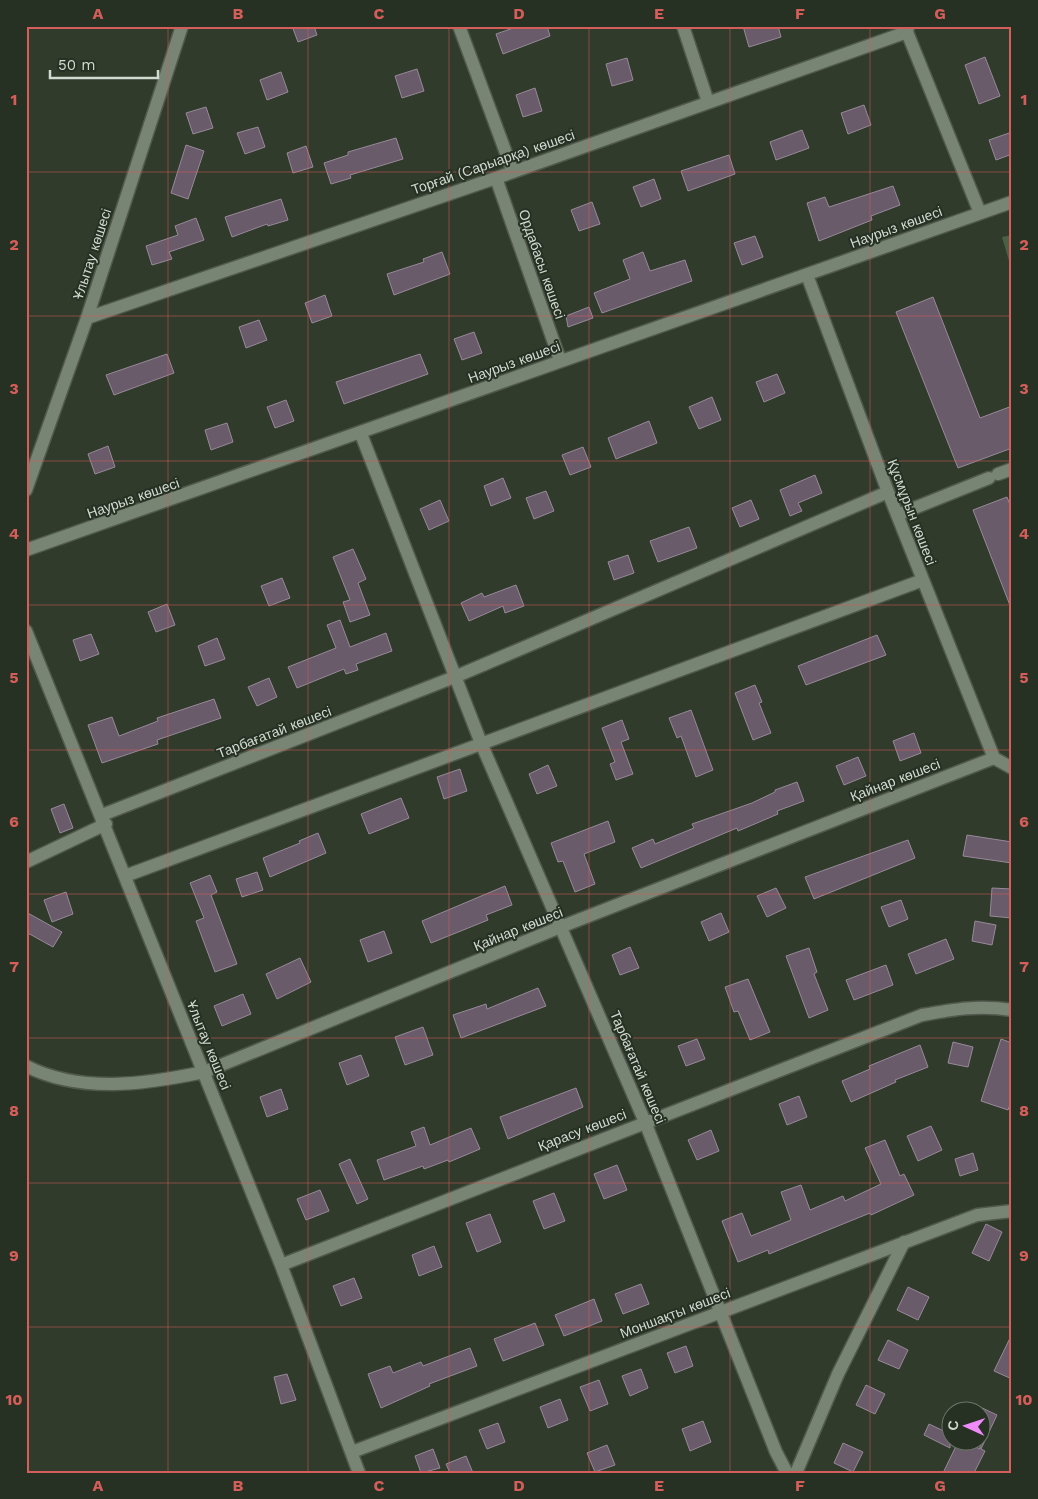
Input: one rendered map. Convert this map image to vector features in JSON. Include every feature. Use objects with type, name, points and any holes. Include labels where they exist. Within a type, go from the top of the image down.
[{"type":"street","name":"Ұлытау көшесі","points":[[26,490],[87,318],[182,26]]},
{"type":"street","points":[[459,26],[513,172]]},
{"type":"street","points":[[683,26],[708,102]]},
{"type":"street","name":"Торғай (Сарыарқа) көшесі","points":[[87,318],[496,178],[907,29]]},
{"type":"street","points":[[907,29],[980,213]]},
{"type":"street","name":"Ордабасы көшесі","points":[[496,178],[560,360]]},
{"type":"street","name":"Наурыз көшесі","points":[[26,550],[361,434],[560,360],[1012,202]]},
{"type":"street","name":"Құсмұрын көшесі","points":[[807,274],[888,492],[994,758]]},
{"type":"street","name":"Тарбағатай көшесі","points":[[361,434],[482,742],[645,1122],[776,1452],[787,1473]]},
{"type":"street","points":[[897,515],[1012,469]]},
{"type":"street","points":[[457,676],[888,492]]},
{"type":"street","points":[[125,876],[923,580]]},
{"type":"street","name":"Ұлытау көшесі","points":[[28,638],[104,820],[281,1265],[359,1473]]},
{"type":"street","name":"Тарбағатай көшесі","points":[[26,862],[104,820],[457,676]]},
{"type":"street","points":[[994,758],[1012,768]]},
{"type":"street","name":"Қайнар көшесі","points":[[26,1066],[39,1072],[78,1082],[116,1084],[156,1082],[204,1072],[562,926],[994,758]]},
{"type":"street","name":"Қарасу көшесі","points":[[281,1265],[922,1015],[959,1008],[985,1006],[1012,1010]]},
{"type":"street","name":"Моншақты көшесі","points":[[352,1452],[976,1215],[1012,1211]]},
{"type":"street","points":[[796,1473],[838,1374],[904,1242]]},
{"type":"green space","points":[[1012,235],[1012,271],[1002,237]]},
{"type":"building","points":[[292,26],[314,26],[317,35],[298,42]]},
{"type":"building","points":[[519,26],[547,26],[550,36],[503,54],[496,34]]},
{"type":"building","points":[[743,26],[778,26],[781,37],[749,47]]},
{"type":"building","points":[[985,57],[1000,96],[979,104],[965,65]]},
{"type":"building","points":[[627,58],[633,80],[612,86],[606,64]]},
{"type":"building","points":[[417,69],[424,91],[402,98],[395,76]]},
{"type":"building","points":[[281,72],[288,92],[267,100],[260,80]]},
{"type":"building","points":[[535,88],[542,111],[523,117],[516,95]]},
{"type":"building","points":[[864,105],[871,125],[848,134],[841,113]]},
{"type":"building","points":[[206,107],[213,128],[193,134],[186,113]]},
{"type":"building","points":[[258,127],[265,147],[245,154],[237,133]]},
{"type":"building","points":[[802,130],[809,148],[776,160],[770,142]]},
{"type":"building","points":[[1012,132],[1012,154],[996,160],[989,140]]},
{"type":"building","points":[[396,138],[403,159],[350,175],[351,178],[331,184],[324,163],[348,155],[348,152]]},
{"type":"building","points":[[186,145],[204,151],[188,199],[171,193]]},
{"type":"building","points":[[306,146],[313,167],[293,173],[287,153]]},
{"type":"building","points":[[729,155],[735,174],[688,191],[681,171]]},
{"type":"building","points":[[654,179],[661,199],[641,207],[633,187]]},
{"type":"building","points":[[893,186],[900,205],[871,216],[872,220],[819,241],[807,203],[825,197],[829,207]]},
{"type":"building","points":[[281,199],[288,220],[268,226],[267,224],[232,237],[225,217]]},
{"type":"building","points":[[592,202],[600,224],[579,231],[571,210]]},
{"type":"building","points":[[196,218],[204,240],[169,252],[172,259],[152,265],[146,246],[178,235],[175,226]]},
{"type":"building","points":[[755,236],[763,257],[742,265],[734,243]]},
{"type":"building","points":[[442,252],[450,274],[394,295],[387,274],[424,262],[423,259]]},
{"type":"building","points":[[643,252],[650,271],[685,260],[692,281],[602,313],[594,293],[630,279],[623,260]]},
{"type":"building","points":[[325,295],[332,316],[312,323],[305,303]]},
{"type":"building","points":[[933,297],[980,418],[1012,406],[1012,448],[958,468],[896,312]]},
{"type":"building","points":[[589,307],[593,318],[568,327],[566,316]]},
{"type":"building","points":[[259,320],[267,340],[246,348],[239,327]]},
{"type":"building","points":[[474,332],[482,353],[462,360],[454,339]]},
{"type":"building","points":[[167,354],[174,373],[114,395],[106,375]]},
{"type":"building","points":[[420,354],[428,374],[344,404],[336,382]]},
{"type":"building","points":[[777,374],[785,393],[764,402],[756,382]]},
{"type":"building","points":[[712,397],[721,420],[699,429],[689,407]]},
{"type":"building","points":[[286,400],[294,421],[275,428],[267,407]]},
{"type":"building","points":[[649,421],[657,443],[616,459],[608,438]]},
{"type":"building","points":[[227,423],[233,442],[211,450],[205,430]]},
{"type":"building","points":[[108,446],[115,467],[95,474],[88,454]]},
{"type":"building","points":[[583,447],[591,467],[570,475],[562,455]]},
{"type":"building","points":[[815,475],[822,493],[798,503],[802,511],[790,516],[780,490]]},
{"type":"building","points":[[503,478],[511,498],[491,506],[484,486]]},
{"type":"building","points":[[546,491],[554,511],[534,519],[526,498]]},
{"type":"building","points":[[1007,497],[1012,510],[1011,608],[973,510]]},
{"type":"building","points":[[440,500],[449,521],[429,530],[420,509]]},
{"type":"building","points":[[751,500],[759,519],[740,527],[732,508]]},
{"type":"building","points":[[689,527],[697,548],[658,562],[650,541]]},
{"type":"building","points":[[353,549],[366,579],[358,583],[370,615],[350,622],[343,602],[350,600],[333,557]]},
{"type":"building","points":[[628,555],[634,573],[614,580],[608,562]]},
{"type":"building","points":[[282,578],[290,598],[269,606],[261,586]]},
{"type":"building","points":[[516,585],[524,606],[505,613],[503,606],[469,621],[461,603],[482,593],[484,597]]},
{"type":"building","points":[[167,604],[175,625],[156,632],[148,612]]},
{"type":"building","points":[[340,620],[350,647],[386,633],[392,651],[356,664],[358,670],[346,674],[344,669],[297,688],[288,667],[336,648],[327,625]]},
{"type":"building","points":[[91,634],[99,654],[80,661],[73,640]]},
{"type":"building","points":[[877,635],[886,655],[806,685],[798,666]]},
{"type":"building","points":[[217,638],[225,659],[205,666],[198,646]]},
{"type":"building","points":[[269,678],[277,697],[257,706],[248,687]]},
{"type":"building","points":[[755,685],[762,702],[759,703],[771,733],[753,740],[735,693]]},
{"type":"building","points":[[214,699],[221,718],[157,740],[158,744],[102,763],[88,725],[112,717],[119,736],[158,721],[157,718]]},
{"type":"building","points":[[691,710],[713,770],[696,777],[681,736],[677,738],[669,718]]},
{"type":"building","points":[[622,720],[629,739],[621,742],[633,774],[616,780],[610,764],[615,762],[602,728]]},
{"type":"building","points":[[914,733],[921,753],[900,761],[893,741]]},
{"type":"building","points":[[858,757],[866,776],[844,785],[836,766]]},
{"type":"building","points":[[548,765],[557,786],[537,794],[529,774]]},
{"type":"building","points":[[460,769],[467,791],[444,799],[437,777]]},
{"type":"building","points":[[797,782],[804,801],[777,811],[778,814],[738,831],[737,828],[641,868],[632,848],[653,839],[655,844],[694,828],[692,824],[752,803],[775,792],[775,790]]},
{"type":"building","points":[[401,798],[409,818],[369,834],[361,814]]},
{"type":"building","points":[[64,804],[73,828],[60,833],[51,809]]},
{"type":"building","points":[[608,821],[615,842],[584,854],[595,884],[575,892],[563,861],[558,862],[551,843]]},
{"type":"building","points":[[318,833],[326,853],[270,877],[263,858],[300,843],[299,841]]},
{"type":"building","points":[[967,835],[1012,842],[1012,863],[963,856]]},
{"type":"building","points":[[908,840],[915,858],[814,899],[805,877]]},
{"type":"building","points":[[257,872],[263,890],[242,897],[236,879]]},
{"type":"building","points":[[210,875],[217,892],[211,895],[237,964],[215,972],[196,921],[204,918],[190,883]]},
{"type":"building","points":[[505,886],[512,905],[486,915],[488,920],[431,943],[422,921]]},
{"type":"building","points":[[776,888],[786,908],[767,917],[757,896]]},
{"type":"building","points":[[992,888],[1012,889],[1012,918],[990,916]]},
{"type":"building","points":[[66,892],[73,914],[52,922],[44,900]]},
{"type":"building","points":[[901,900],[908,919],[889,927],[881,907]]},
{"type":"building","points":[[26,912],[62,932],[53,947],[26,932]]},
{"type":"building","points":[[721,913],[729,932],[709,941],[701,922]]},
{"type":"building","points":[[975,921],[996,925],[992,945],[972,941]]},
{"type":"building","points":[[384,931],[392,953],[368,962],[360,940]]},
{"type":"building","points":[[946,939],[954,959],[916,974],[908,954]]},
{"type":"building","points":[[630,947],[639,968],[620,975],[612,955]]},
{"type":"building","points":[[809,948],[817,972],[814,974],[828,1010],[809,1018],[786,956]]},
{"type":"building","points":[[300,958],[311,982],[277,999],[266,974]]},
{"type":"building","points":[[886,965],[893,985],[854,1000],[846,980]]},
{"type":"building","points":[[748,979],[770,1032],[750,1040],[738,1011],[734,1012],[725,987]]},
{"type":"building","points":[[538,988],[546,1006],[461,1038],[453,1015],[486,1004],[487,1009]]},
{"type":"building","points":[[243,994],[251,1014],[222,1026],[214,1006]]},
{"type":"building","points":[[423,1027],[433,1055],[405,1065],[395,1037]]},
{"type":"building","points":[[697,1039],[705,1059],[686,1066],[678,1046]]},
{"type":"building","points":[[1001,1039],[1012,1043],[1012,1099],[1008,1110],[981,1101]]},
{"type":"building","points":[[953,1042],[973,1047],[968,1067],[948,1063]]},
{"type":"building","points":[[920,1045],[928,1067],[895,1080],[896,1082],[851,1102],[842,1081],[870,1069],[869,1066]]},
{"type":"building","points":[[361,1055],[369,1076],[347,1085],[339,1063]]},
{"type":"building","points":[[576,1088],[583,1107],[508,1139],[500,1117]]},
{"type":"building","points":[[281,1089],[288,1109],[267,1117],[260,1097]]},
{"type":"building","points":[[799,1096],[807,1117],[787,1125],[779,1104]]},
{"type":"building","points":[[931,1126],[942,1150],[918,1161],[907,1136]]},
{"type":"building","points":[[424,1127],[430,1145],[471,1128],[480,1149],[449,1162],[448,1160],[424,1169],[423,1166],[384,1180],[377,1160],[416,1146],[411,1132]]},
{"type":"building","points":[[711,1130],[719,1151],[697,1160],[688,1140]]},
{"type":"building","points":[[885,1140],[900,1176],[904,1174],[914,1195],[871,1215],[870,1213],[769,1254],[768,1250],[738,1262],[722,1221],[742,1213],[751,1236],[791,1220],[781,1192],[801,1185],[810,1210],[843,1196],[845,1201],[881,1184],[865,1148]]},
{"type":"building","points":[[973,1153],[978,1170],[960,1176],[955,1159]]},
{"type":"building","points":[[350,1159],[368,1199],[357,1204],[339,1164]]},
{"type":"building","points":[[617,1165],[627,1190],[604,1199],[594,1174]]},
{"type":"building","points":[[320,1190],[329,1211],[306,1220],[297,1199]]},
{"type":"building","points":[[554,1193],[565,1221],[544,1229],[533,1201]]},
{"type":"building","points":[[490,1214],[501,1242],[477,1252],[466,1223]]},
{"type":"building","points":[[986,1224],[1002,1232],[989,1261],[972,1253]]},
{"type":"building","points":[[434,1246],[442,1267],[419,1276],[412,1255]]},
{"type":"building","points":[[354,1278],[362,1298],[341,1306],[333,1286]]},
{"type":"building","points":[[641,1284],[649,1304],[623,1314],[615,1294]]},
{"type":"building","points":[[908,1287],[929,1297],[918,1320],[897,1310]]},
{"type":"building","points":[[594,1299],[602,1321],[564,1336],[555,1315]]},
{"type":"building","points":[[535,1323],[544,1345],[503,1361],[494,1339]]},
{"type":"building","points":[[1012,1334],[1012,1379],[994,1371]]},
{"type":"building","points":[[888,1340],[908,1350],[899,1369],[878,1360]]},
{"type":"building","points":[[686,1346],[693,1366],[675,1373],[667,1353]]},
{"type":"building","points":[[470,1348],[477,1366],[429,1384],[430,1386],[381,1408],[368,1374],[390,1366],[393,1373],[421,1362],[423,1366]]},
{"type":"building","points":[[641,1369],[648,1388],[630,1396],[622,1376]]},
{"type":"building","points":[[287,1374],[296,1400],[281,1404],[274,1377]]},
{"type":"building","points":[[599,1380],[608,1404],[590,1411],[580,1387]]},
{"type":"building","points":[[866,1385],[885,1394],[875,1414],[856,1405]]},
{"type":"building","points":[[560,1399],[568,1420],[548,1428],[540,1407]]},
{"type":"building","points":[[990,1412],[997,1415],[990,1430]]},
{"type":"building","points":[[703,1421],[711,1442],[690,1451],[682,1429]]},
{"type":"building","points":[[498,1423],[505,1442],[487,1449],[479,1430]]},
{"type":"building","points":[[929,1424],[940,1429],[940,1443],[924,1435]]},
{"type":"building","points":[[843,1443],[863,1452],[853,1472],[834,1463]]},
{"type":"building","points":[[607,1445],[615,1465],[595,1472],[587,1453]]},
{"type":"building","points":[[433,1449],[440,1468],[421,1473],[415,1456]]},
{"type":"building","points":[[953,1452],[984,1452],[974,1473],[943,1473]]},
{"type":"building","points":[[466,1456],[473,1473],[450,1473],[446,1464]]}]
